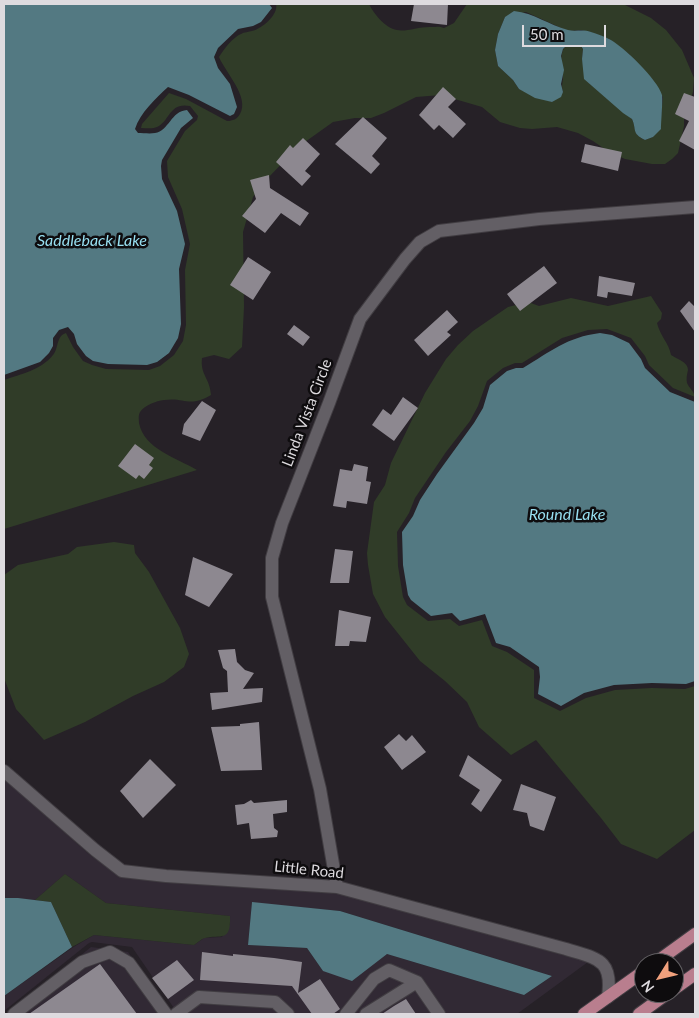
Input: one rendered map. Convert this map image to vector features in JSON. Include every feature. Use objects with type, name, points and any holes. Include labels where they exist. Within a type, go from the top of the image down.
[{"type":"main road","points":[[669,953],[695,934]]},
{"type":"main road","points":[[684,982],[695,974]]},
{"type":"main road","points":[[584,1014],[634,978]]},
{"type":"main road","points":[[639,1014],[654,1003]]},
{"type":"street","name":"Linda Vista Circle","points":[[338,887],[320,789],[272,597],[272,558],[282,523],[360,319],[404,259],[420,242],[439,231],[540,218],[695,207]]},
{"type":"street","name":"Little Road","points":[[4,771],[122,871],[166,876],[338,887],[594,958],[606,967],[610,980],[608,997]]},
{"type":"street","points":[[14,1014],[82,962],[110,952],[129,963],[166,1014]]},
{"type":"street","points":[[346,1014],[374,979],[389,970],[417,982],[439,1014]]},
{"type":"street","points":[[366,1014],[417,982]]},
{"type":"street","points":[[176,1014],[199,997],[275,1002],[288,1014]]},
{"type":"shaded area","points":[[4,779],[90,855],[121,877],[165,882],[337,893],[588,962],[517,1014],[178,1014],[132,947],[92,942],[4,1011],[4,996],[72,948],[94,935],[194,945],[204,938],[222,937],[230,924],[229,916],[106,903],[65,874],[35,900],[4,898]],"holes":[[[252,903],[340,911],[552,976],[524,995],[387,954],[323,971],[307,948],[248,945]]]},
{"type":"shaded area","points":[[91,947],[128,952],[172,1014],[8,1014]]},
{"type":"green space","points":[[276,4],[369,4],[384,24],[393,29],[401,30],[428,27],[444,28],[454,23],[467,4],[623,4],[651,18],[666,30],[682,50],[694,78],[693,92],[684,119],[678,153],[665,164],[652,164],[625,159],[609,152],[578,133],[557,127],[520,128],[500,122],[482,107],[441,95],[416,97],[371,118],[355,118],[333,122],[298,147],[265,181],[253,197],[243,232],[244,307],[242,347],[229,359],[214,355],[202,358],[202,369],[209,384],[211,395],[192,402],[171,399],[158,401],[145,407],[139,413],[139,423],[147,440],[162,452],[197,470],[4,529],[4,380],[30,371],[43,364],[53,355],[59,339],[66,333],[83,361],[106,369],[149,370],[160,366],[174,355],[183,341],[186,325],[185,270],[190,244],[182,209],[168,177],[167,161],[185,131],[197,120],[198,116],[190,106],[183,106],[174,109],[165,121],[157,127],[141,128],[142,124],[169,93],[186,99],[227,121],[236,118],[240,114],[242,100],[236,85],[219,57],[235,38],[256,30],[265,24],[276,8]],"holes":[[[526,12],[569,31],[581,30],[590,32],[609,39],[629,54],[663,97],[661,116],[653,137],[645,140],[638,136],[632,119],[589,83],[582,59],[583,49],[581,46],[566,45],[562,53],[563,92],[552,102],[519,89],[513,80],[498,66],[495,50],[498,34],[505,17]]]},
{"type":"green space","points":[[651,296],[662,313],[661,319],[657,323],[660,332],[671,355],[688,367],[687,383],[695,397],[673,388],[649,365],[645,356],[631,338],[607,329],[588,330],[562,338],[522,363],[515,363],[503,368],[487,381],[470,421],[446,452],[415,498],[409,513],[397,532],[398,566],[403,597],[407,605],[428,621],[450,619],[459,626],[482,620],[492,646],[507,652],[534,670],[534,698],[560,711],[586,698],[615,690],[685,689],[695,686],[695,830],[657,859],[621,844],[536,740],[511,755],[479,727],[467,702],[420,661],[385,617],[373,594],[367,553],[374,502],[385,485],[391,463],[425,393],[446,359],[473,331],[508,307],[528,302],[539,306],[571,298],[608,306]]},
{"type":"green space","points":[[114,542],[134,545],[135,553],[149,572],[180,628],[189,654],[184,667],[164,682],[133,696],[85,722],[44,740],[16,709],[4,678],[4,575],[18,565],[68,554],[77,547]]},
{"type":"green space","points":[[65,874],[106,903],[230,916],[229,930],[224,936],[205,938],[194,945],[94,935],[72,947],[51,902],[35,900]]},
{"type":"water","name":"Saddleback Lake","points":[[4,4],[269,4],[272,8],[261,22],[238,29],[218,48],[214,57],[218,68],[230,84],[237,107],[234,114],[230,116],[189,95],[168,87],[144,112],[135,129],[138,133],[160,131],[177,114],[187,110],[193,118],[181,128],[162,160],[161,166],[162,179],[177,211],[185,244],[179,269],[181,324],[178,338],[169,353],[157,362],[147,365],[108,364],[93,361],[86,356],[77,344],[74,334],[68,327],[59,330],[53,338],[53,346],[49,353],[40,362],[4,375]]},
{"type":"water","points":[[514,11],[528,14],[568,30],[588,31],[598,34],[623,49],[654,81],[662,95],[661,129],[653,137],[645,140],[635,131],[632,119],[584,79],[583,49],[581,46],[567,45],[563,49],[561,56],[564,70],[561,97],[552,102],[535,98],[519,89],[513,80],[498,66],[495,50],[498,34],[505,17]]},
{"type":"water","name":"Round Lake","points":[[600,333],[612,335],[629,343],[645,368],[670,392],[695,402],[695,681],[686,684],[614,685],[584,693],[561,706],[538,694],[539,667],[510,647],[496,643],[485,614],[460,621],[452,613],[431,616],[411,600],[408,595],[403,565],[402,532],[413,516],[420,500],[483,408],[490,385],[507,371],[523,368],[568,342]]},
{"type":"water","points":[[4,898],[51,902],[72,947],[4,996]]},
{"type":"water","points":[[252,902],[340,911],[552,976],[524,995],[387,954],[352,981],[323,971],[307,948],[248,945]]},
{"type":"building","points":[[414,4],[448,4],[447,25],[411,21]]},
{"type":"building","points":[[443,87],[456,99],[448,107],[466,124],[453,138],[439,125],[434,130],[419,115]]},
{"type":"building","points":[[684,93],[695,97],[695,150],[679,141],[689,121],[675,114]]},
{"type":"building","points":[[363,117],[387,138],[372,156],[380,164],[371,174],[335,144]]},
{"type":"building","points":[[303,138],[320,154],[305,171],[311,176],[302,186],[276,162],[290,145],[293,148]]},
{"type":"building","points":[[585,144],[622,152],[618,171],[581,162]]},
{"type":"building","points":[[269,175],[270,188],[309,213],[300,226],[281,213],[265,233],[242,216],[256,199],[250,180]]},
{"type":"building","points":[[248,257],[271,272],[253,300],[230,285]]},
{"type":"building","points":[[544,266],[557,283],[520,311],[507,294]]},
{"type":"building","points":[[599,276],[635,283],[632,296],[608,292],[607,298],[597,296]]},
{"type":"building","points":[[689,301],[695,307],[695,332],[680,311]]},
{"type":"building","points":[[447,310],[458,322],[447,332],[451,335],[428,356],[414,340]]},
{"type":"building","points":[[294,325],[310,337],[303,346],[287,334]]},
{"type":"building","points":[[403,397],[418,408],[394,441],[372,425],[383,409],[391,415]]},
{"type":"building","points":[[202,401],[216,410],[200,441],[182,434],[184,424]]},
{"type":"building","points":[[135,444],[154,458],[149,465],[153,468],[144,479],[139,475],[136,479],[118,466]]},
{"type":"building","points":[[354,464],[368,467],[366,481],[371,482],[367,504],[347,501],[346,508],[333,506],[340,469],[352,471]]},
{"type":"building","points":[[335,549],[353,551],[349,583],[330,583]]},
{"type":"building","points":[[193,557],[233,574],[209,607],[185,595]]},
{"type":"building","points":[[339,610],[371,617],[366,642],[350,641],[349,646],[335,646]]},
{"type":"building","points":[[235,649],[237,662],[245,670],[254,673],[243,689],[263,688],[262,702],[212,710],[210,693],[228,692],[227,671],[223,668],[218,650]]},
{"type":"building","points":[[259,722],[262,770],[221,771],[211,727],[240,726],[240,724]]},
{"type":"building","points":[[399,734],[406,741],[412,735],[426,752],[402,770],[384,747]]},
{"type":"building","points":[[468,755],[502,780],[481,812],[471,804],[480,790],[459,776]]},
{"type":"building","points":[[150,759],[176,785],[143,818],[120,791]]},
{"type":"building","points":[[521,784],[556,797],[544,831],[530,826],[527,813],[513,810]]},
{"type":"building","points":[[251,800],[254,803],[287,800],[287,812],[273,814],[274,828],[278,831],[277,837],[251,839],[249,823],[237,825],[235,805],[244,804]]},
{"type":"building","points":[[202,952],[302,962],[298,993],[320,979],[340,1009],[333,1014],[312,1014],[292,986],[200,980]]},
{"type":"building","points":[[177,960],[194,980],[168,999],[152,978]]},
{"type":"building","points":[[100,964],[137,1014],[29,1014]]},
{"type":"building","points":[[406,999],[416,1014],[382,1014],[394,1006]]}]
